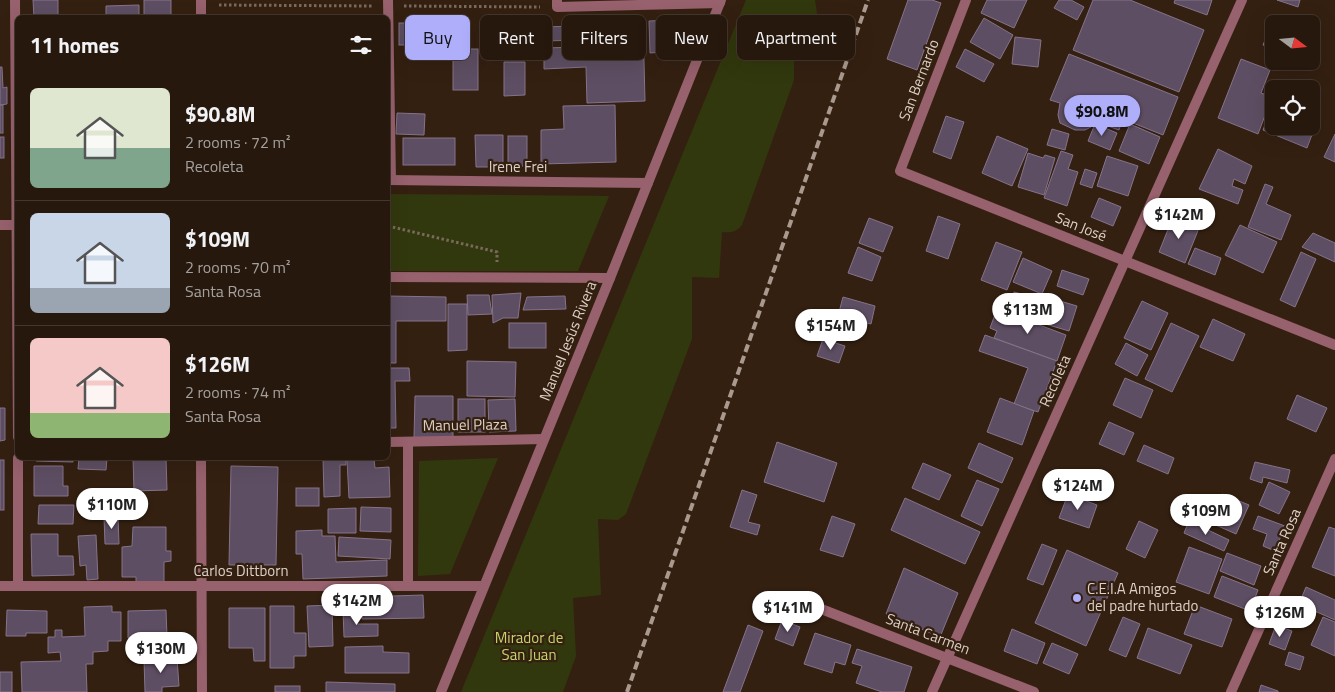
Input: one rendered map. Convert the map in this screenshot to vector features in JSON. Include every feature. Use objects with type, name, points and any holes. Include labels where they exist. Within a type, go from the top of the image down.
[{"type":"street","points":[[15,0],[15,15]]},
{"type":"street","points":[[201,0],[201,15]]},
{"type":"street","points":[[388,0],[388,15]]},
{"type":"street","name":"San Bernardo","points":[[900,171],[966,0]]},
{"type":"street","name":"Recoleta","points":[[932,692],[1242,0]]},
{"type":"street","points":[[557,4],[721,1]]},
{"type":"street","name":"Manuel Jesús Rivera","points":[[440,692],[610,278],[721,1]]},
{"type":"street","name":"San José","points":[[900,171],[1335,345]]},
{"type":"street","name":"Irene Frei","points":[[390,180],[648,183]]},
{"type":"street","points":[[0,225],[15,225]]},
{"type":"street","points":[[390,277],[610,278]]},
{"type":"street","name":"Manuel Plaza","points":[[390,442],[544,439]]},
{"type":"street","points":[[408,442],[408,586]]},
{"type":"street","name":"Santa Rosa","points":[[1231,692],[1335,459]]},
{"type":"street","points":[[18,460],[18,586]]},
{"type":"street","points":[[201,460],[202,692]]},
{"type":"street","name":"Carlos Dittborn","points":[[0,586],[483,586]]},
{"type":"street","name":"Santa Carmen","points":[[811,604],[1034,692]]},
{"type":"path","points":[[390,226],[496,252],[497,278]]},
{"type":"green space","name":"Mirador de San Juan","points":[[746,0],[815,0],[817,15],[740,15]]},
{"type":"green space","name":"Mirador de San Juan","points":[[737,22],[737,60],[794,60],[794,80],[742,225],[733,232],[722,232],[719,278],[692,277],[692,339],[626,514],[618,520],[598,519],[601,595],[573,598],[576,656],[563,692],[461,692],[721,60],[727,60],[727,46]]},
{"type":"green space","points":[[390,194],[609,196],[578,271],[390,271]]},
{"type":"green space","points":[[498,458],[450,574],[418,576],[419,461]]},
{"type":"building","points":[[33,0],[58,0],[58,15],[34,15]]},
{"type":"building","points":[[144,0],[171,0],[171,15],[144,15]]},
{"type":"building","points":[[908,0],[932,0],[941,3],[917,70],[887,59]]},
{"type":"building","points":[[987,0],[1027,0],[1014,28],[981,13]]},
{"type":"building","points":[[1059,0],[1071,0],[1084,7],[1077,20],[1054,8]]},
{"type":"building","points":[[1093,0],[1130,0],[1204,30],[1179,92],[1073,50]]},
{"type":"building","points":[[1175,0],[1212,0],[1207,15],[1174,3]]},
{"type":"building","points":[[1277,0],[1300,0],[1298,7]]},
{"type":"building","points":[[139,5],[139,15],[106,15],[106,6]]},
{"type":"building","points":[[984,18],[1013,35],[1000,59],[970,42]]},
{"type":"building","points":[[649,21],[656,21],[656,52],[650,53]]},
{"type":"building","points":[[399,23],[405,23],[405,45],[399,45]]},
{"type":"building","points":[[562,26],[562,40],[552,41],[552,27]]},
{"type":"building","points":[[1015,37],[1041,40],[1038,67],[1012,64]]},
{"type":"building","points":[[562,47],[562,60],[644,60],[645,101],[587,103],[586,67],[544,69],[544,60],[552,60],[552,48]]},
{"type":"building","points":[[470,49],[478,49],[478,90],[453,90],[453,60],[470,60]]},
{"type":"building","points":[[965,49],[994,64],[984,82],[956,67]]},
{"type":"building","points":[[1069,54],[1178,97],[1163,135],[1098,109],[1091,127],[1085,130],[1075,130],[1060,123],[1058,115],[1060,103],[1050,100]]},
{"type":"building","points":[[1241,59],[1265,68],[1265,70],[1270,70],[1261,93],[1265,94],[1265,116],[1258,134],[1218,118]]},
{"type":"building","points":[[504,62],[525,62],[525,95],[504,96]]},
{"type":"building","points":[[0,67],[2,67],[3,88],[7,87],[7,104],[0,105]]},
{"type":"building","points":[[0,105],[3,105],[3,133],[0,133]]},
{"type":"building","points":[[615,105],[616,162],[541,164],[541,130],[564,129],[563,106]]},
{"type":"building","points":[[397,113],[425,114],[424,135],[396,134]]},
{"type":"building","points":[[946,116],[964,122],[951,159],[933,152]]},
{"type":"building","points":[[1108,116],[1122,121],[1119,130],[1105,125]]},
{"type":"building","points":[[1095,124],[1117,133],[1110,150],[1088,141]]},
{"type":"building","points":[[1130,124],[1160,137],[1149,164],[1119,151]]},
{"type":"building","points":[[1052,129],[1069,134],[1065,150],[1047,145]]},
{"type":"building","points":[[1335,134],[1335,162],[1324,157]]},
{"type":"building","points":[[475,135],[503,135],[503,167],[476,167]]},
{"type":"building","points":[[1275,135],[1312,135],[1307,148]]},
{"type":"building","points":[[508,136],[527,136],[527,166],[508,166]]},
{"type":"building","points":[[997,136],[1028,149],[1012,186],[982,173]]},
{"type":"building","points":[[0,137],[4,137],[4,158],[0,158]]},
{"type":"building","points":[[403,138],[455,138],[455,165],[403,165]]},
{"type":"building","points":[[1218,149],[1252,166],[1245,184],[1234,179],[1232,186],[1243,190],[1238,204],[1199,189]]},
{"type":"building","points":[[1061,151],[1073,155],[1068,169],[1078,172],[1067,206],[1044,198]]},
{"type":"building","points":[[1028,153],[1043,158],[1045,155],[1055,158],[1044,195],[1018,187]]},
{"type":"building","points":[[1107,156],[1138,166],[1128,196],[1097,186]]},
{"type":"building","points":[[1085,169],[1097,173],[1092,188],[1080,184]]},
{"type":"building","points":[[1265,184],[1273,187],[1266,204],[1291,215],[1281,240],[1248,227]]},
{"type":"building","points":[[1099,198],[1121,207],[1113,226],[1091,217]]},
{"type":"building","points":[[938,216],[960,224],[948,259],[926,251]]},
{"type":"building","points":[[1173,217],[1199,228],[1185,263],[1159,252]]},
{"type":"building","points":[[869,218],[893,227],[883,252],[859,243]]},
{"type":"building","points":[[1240,225],[1277,242],[1263,273],[1225,255]]},
{"type":"building","points":[[1313,233],[1335,243],[1335,262],[1302,247]]},
{"type":"building","points":[[996,242],[1022,252],[1007,290],[981,280]]},
{"type":"building","points":[[858,247],[881,257],[872,281],[848,273]]},
{"type":"building","points":[[1195,248],[1221,258],[1215,275],[1188,264]]},
{"type":"building","points":[[1301,252],[1316,259],[1295,307],[1280,300]]},
{"type":"building","points":[[1023,258],[1052,271],[1042,294],[1013,282]]},
{"type":"building","points":[[1062,270],[1089,279],[1083,295],[1057,286]]},
{"type":"building","points":[[1014,292],[1040,299],[1036,313],[1011,307]]},
{"type":"building","points":[[521,293],[518,318],[503,318],[493,323],[492,295]]},
{"type":"building","points":[[467,295],[489,295],[492,314],[468,315]]},
{"type":"building","points":[[390,296],[446,297],[446,321],[396,321],[396,363],[390,363]]},
{"type":"building","points":[[565,296],[566,309],[523,310],[527,297]]},
{"type":"building","points":[[843,297],[875,306],[871,324],[838,316]]},
{"type":"building","points":[[1050,298],[1077,306],[1069,331],[1042,323]]},
{"type":"building","points":[[1142,301],[1168,313],[1151,350],[1124,338]]},
{"type":"building","points":[[448,304],[467,304],[467,350],[448,351]]},
{"type":"building","points":[[997,309],[1066,335],[1057,361],[994,338],[997,331],[990,328]]},
{"type":"building","points":[[1213,319],[1245,334],[1233,361],[1200,347]]},
{"type":"building","points":[[509,323],[546,323],[546,348],[509,348]]},
{"type":"building","points":[[1171,323],[1199,336],[1172,392],[1145,379]]},
{"type":"building","points":[[985,335],[1057,361],[1038,412],[1014,404],[1028,368],[979,351]]},
{"type":"building","points":[[823,339],[845,346],[839,363],[817,356]]},
{"type":"building","points":[[1126,343],[1148,355],[1137,376],[1115,364]]},
{"type":"building","points":[[467,361],[516,362],[515,397],[467,396]]},
{"type":"building","points":[[390,368],[409,368],[410,381],[395,381],[396,428],[390,428]]},
{"type":"building","points":[[1125,378],[1153,390],[1141,418],[1113,405]]},
{"type":"building","points":[[1297,395],[1327,408],[1316,432],[1287,419]]},
{"type":"building","points":[[415,396],[453,396],[453,438],[414,438]]},
{"type":"building","points":[[1000,398],[1034,411],[1022,445],[987,432]]},
{"type":"building","points":[[458,399],[485,399],[485,432],[458,432]]},
{"type":"building","points":[[515,399],[516,431],[489,432],[488,400]]},
{"type":"building","points":[[0,408],[5,408],[5,440],[0,441]]},
{"type":"building","points":[[1109,422],[1134,433],[1124,455],[1099,444]]},
{"type":"building","points":[[777,442],[837,463],[824,502],[764,482]]},
{"type":"building","points":[[979,443],[1013,458],[1002,483],[968,468]]},
{"type":"building","points":[[1144,445],[1174,458],[1168,474],[1137,461]]},
{"type":"building","points":[[0,460],[4,460],[4,510],[0,510]]},
{"type":"building","points":[[73,460],[73,462],[36,461]]},
{"type":"building","points":[[79,460],[107,460],[106,470],[78,469]]},
{"type":"building","points":[[133,460],[166,460],[167,490],[134,491]]},
{"type":"building","points":[[323,460],[346,460],[346,465],[340,465],[340,496],[324,497]]},
{"type":"building","points":[[347,460],[374,460],[375,468],[389,467],[390,497],[349,498]]},
{"type":"building","points":[[1255,462],[1290,470],[1287,483],[1263,477],[1262,483],[1250,479]]},
{"type":"building","points":[[923,463],[951,475],[939,500],[912,488]]},
{"type":"building","points":[[34,466],[63,466],[63,486],[68,486],[68,496],[34,496]]},
{"type":"building","points":[[231,466],[278,467],[276,565],[229,565]]},
{"type":"building","points":[[977,480],[999,489],[982,526],[961,516]]},
{"type":"building","points":[[1269,482],[1290,492],[1279,514],[1259,505]]},
{"type":"building","points":[[296,488],[319,488],[319,506],[296,506]]},
{"type":"building","points":[[742,490],[757,495],[748,522],[760,525],[757,535],[730,527]]},
{"type":"building","points":[[1068,494],[1097,505],[1089,528],[1059,518]]},
{"type":"building","points":[[1222,494],[1249,505],[1236,534],[1209,522]]},
{"type":"building","points":[[905,498],[980,532],[965,564],[891,530]]},
{"type":"building","points":[[39,505],[74,505],[73,524],[38,524]]},
{"type":"building","points":[[361,507],[391,508],[391,532],[360,531]]},
{"type":"building","points":[[356,508],[356,533],[328,533],[328,509]]},
{"type":"building","points":[[118,516],[119,544],[105,544],[104,517]]},
{"type":"building","points":[[832,516],[855,524],[843,557],[820,550]]},
{"type":"building","points":[[1258,516],[1285,526],[1275,551],[1263,546],[1267,534],[1253,529]]},
{"type":"building","points":[[1139,521],[1158,530],[1145,558],[1126,549]]},
{"type":"building","points":[[1189,521],[1229,540],[1224,551],[1184,533]]},
{"type":"building","points":[[133,527],[166,527],[166,551],[171,551],[171,561],[164,562],[164,585],[136,585],[136,577],[122,577],[122,547],[132,546]]},
{"type":"building","points":[[1329,527],[1335,529],[1335,576],[1312,567]]},
{"type":"building","points":[[322,530],[322,536],[335,536],[336,562],[387,560],[387,576],[303,579],[302,554],[296,554],[296,531]]},
{"type":"building","points":[[31,534],[58,534],[58,556],[73,556],[74,575],[32,576]]},
{"type":"building","points":[[96,535],[98,579],[87,580],[86,565],[80,566],[78,536]]},
{"type":"building","points":[[339,537],[391,540],[390,559],[338,556]]},
{"type":"building","points":[[1042,544],[1057,550],[1043,585],[1027,579]]},
{"type":"building","points":[[1189,547],[1222,559],[1209,594],[1176,582]]},
{"type":"building","name":"C.E.I.A Amigos del padre hurtado","points":[[1067,550],[1118,573],[1086,646],[1035,623]]},
{"type":"building","points":[[1227,553],[1261,566],[1254,585],[1220,571]]},
{"type":"building","points":[[904,568],[958,593],[940,637],[886,614]]},
{"type":"building","points":[[1222,576],[1258,590],[1250,611],[1214,597]]},
{"type":"building","points":[[1306,587],[1335,600],[1335,620],[1299,604]]},
{"type":"building","points":[[423,595],[424,618],[362,619],[362,597]]},
{"type":"building","points":[[332,605],[333,646],[309,647],[307,606]]},
{"type":"building","points":[[1195,605],[1232,619],[1222,647],[1184,634]]},
{"type":"building","points":[[112,606],[112,612],[121,612],[121,641],[108,641],[108,651],[93,652],[93,664],[86,664],[87,692],[22,692],[21,662],[61,661],[60,652],[48,653],[48,637],[55,637],[55,630],[62,630],[62,637],[85,636],[84,607]]},
{"type":"building","points":[[270,606],[294,606],[294,633],[306,633],[306,656],[294,656],[294,668],[270,668]]},
{"type":"building","points":[[229,608],[265,608],[265,661],[254,661],[253,648],[229,648]]},
{"type":"building","points":[[7,610],[47,611],[47,633],[26,633],[26,636],[6,636]]},
{"type":"building","points":[[166,610],[167,637],[128,638],[128,611]]},
{"type":"building","points":[[343,610],[355,610],[356,624],[378,624],[378,636],[344,637]]},
{"type":"building","points":[[1123,617],[1140,624],[1126,657],[1109,650]]},
{"type":"building","points":[[1323,617],[1335,622],[1335,656],[1311,645]]},
{"type":"building","points":[[782,620],[800,627],[793,646],[775,639]]},
{"type":"building","points":[[748,625],[763,631],[740,692],[723,692]]},
{"type":"building","points":[[1276,625],[1292,631],[1285,650],[1269,644]]},
{"type":"building","points":[[1148,628],[1192,645],[1180,674],[1137,658]]},
{"type":"building","points":[[1012,629],[1045,643],[1037,664],[1004,651]]},
{"type":"building","points":[[815,633],[851,645],[845,665],[835,662],[832,673],[804,664]]},
{"type":"building","points":[[1052,643],[1078,654],[1069,674],[1043,663]]},
{"type":"building","points":[[383,646],[383,652],[409,653],[409,673],[345,673],[345,647]]},
{"type":"building","points":[[857,649],[912,667],[904,692],[882,692],[856,683],[862,666],[852,663]]},
{"type":"building","points":[[1289,652],[1304,657],[1300,670],[1285,665]]},
{"type":"building","points":[[177,658],[179,686],[162,687],[162,692],[145,692],[144,659]]},
{"type":"building","points":[[0,672],[12,672],[12,692],[0,692]]},
{"type":"building","points":[[326,682],[395,684],[395,692],[326,692]]},
{"type":"building","points":[[1261,685],[1278,691],[1278,692],[1259,692]]},
{"type":"building","points":[[275,686],[300,686],[300,692],[275,692]]},
{"type":"railway","points":[[627,692],[868,0]]},
{"type":"place","name":"C.E.I.A Amigos del padre hurtado","points":[[1077,598]]}]
